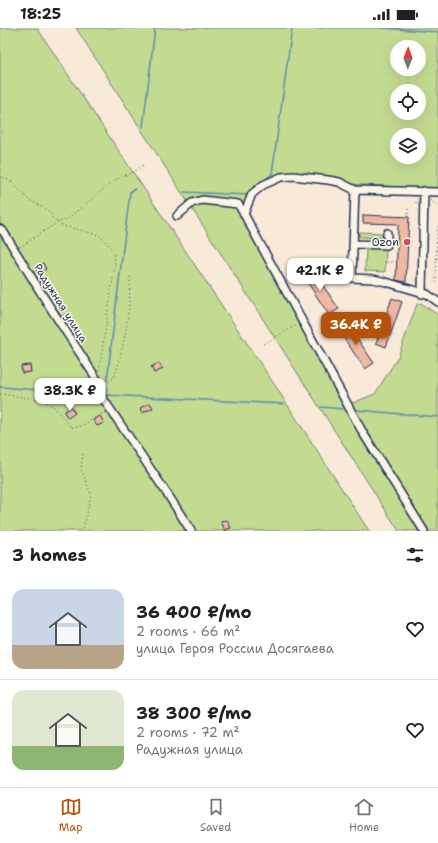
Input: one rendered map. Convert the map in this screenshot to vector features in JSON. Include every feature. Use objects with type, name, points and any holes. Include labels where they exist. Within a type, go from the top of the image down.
[{"type":"street","points":[[244,214],[252,194],[263,185],[281,177],[293,176],[339,182],[355,190],[437,192]]},
{"type":"street","points":[[355,190],[352,278],[373,279],[422,294],[427,294],[438,302]]},
{"type":"street","points":[[422,294],[424,191]]},
{"type":"street","points":[[177,216],[192,203],[202,200],[238,204],[362,433],[424,531]]},
{"type":"street","name":"Радужная улица","points":[[0,229],[3,231],[98,381]]},
{"type":"street","points":[[353,244],[387,245],[387,233]]},
{"type":"street","points":[[98,381],[98,391],[191,531]]},
{"type":"path","points":[[14,250],[58,222],[66,220],[110,184],[122,176],[130,174],[144,164]]},
{"type":"path","points":[[0,176],[12,182],[29,200],[49,211],[63,226],[99,236],[109,245],[114,254],[115,265],[98,381]]},
{"type":"path","points":[[430,200],[438,206]]},
{"type":"path","points":[[408,209],[408,214]]},
{"type":"path","points":[[438,226],[436,282],[438,285]]},
{"type":"path","points":[[387,262],[395,262]]},
{"type":"path","points":[[98,391],[104,384],[114,378],[118,366],[125,330],[130,290],[130,277]]},
{"type":"path","points":[[263,344],[302,322]]},
{"type":"path","points":[[0,394],[44,400],[54,407],[70,426],[74,428],[81,426],[110,409]]},
{"type":"path","points":[[83,454],[81,469],[92,494],[83,531]]},
{"type":"green space","points":[[0,28],[37,28],[274,384],[369,531],[0,531]]},
{"type":"green space","points":[[76,28],[438,28],[438,189],[347,184],[342,178],[300,173],[279,173],[279,180],[261,189],[253,197],[248,208],[247,216],[421,531],[399,531]]},
{"type":"green space","points":[[359,232],[382,233],[382,238],[359,237]]},
{"type":"green space","points":[[366,248],[386,249],[385,272],[365,271]]},
{"type":"green space","points":[[421,303],[438,315],[438,531],[427,531],[350,404],[375,394],[398,357],[417,304]]},
{"type":"building","points":[[363,215],[409,217],[406,282],[396,280],[398,224],[363,223]]},
{"type":"building","points":[[43,263],[46,269],[39,274],[35,268]]},
{"type":"building","points":[[311,268],[339,309],[329,315],[302,274]]},
{"type":"building","points":[[392,298],[402,302],[386,347],[376,343]]},
{"type":"building","points":[[346,322],[374,363],[365,369],[337,328]]},
{"type":"building","points":[[159,363],[163,369],[154,373],[151,367]]},
{"type":"building","points":[[30,365],[31,372],[22,373],[21,366]]},
{"type":"building","points":[[150,403],[153,408],[142,413],[140,408]]},
{"type":"building","points":[[71,407],[75,413],[68,418],[64,412]]},
{"type":"building","points":[[100,416],[104,423],[97,426],[93,420]]},
{"type":"building","points":[[227,520],[231,528],[225,530],[221,522]]},
{"type":"waterway","points":[[143,127],[155,28]]},
{"type":"waterway","points":[[262,182],[272,174],[292,28]]},
{"type":"waterway","points":[[382,28],[438,32]]},
{"type":"waterway","points":[[107,380],[130,192],[135,189]]},
{"type":"waterway","points":[[184,192],[249,194]]},
{"type":"waterway","points":[[0,387],[93,394]]},
{"type":"waterway","points":[[106,387],[105,395],[284,404]]},
{"type":"waterway","points":[[321,407],[343,409]]},
{"type":"waterway","points":[[356,410],[438,417]]},
{"type":"place","name":"Ozon","points":[[407,242]]}]
